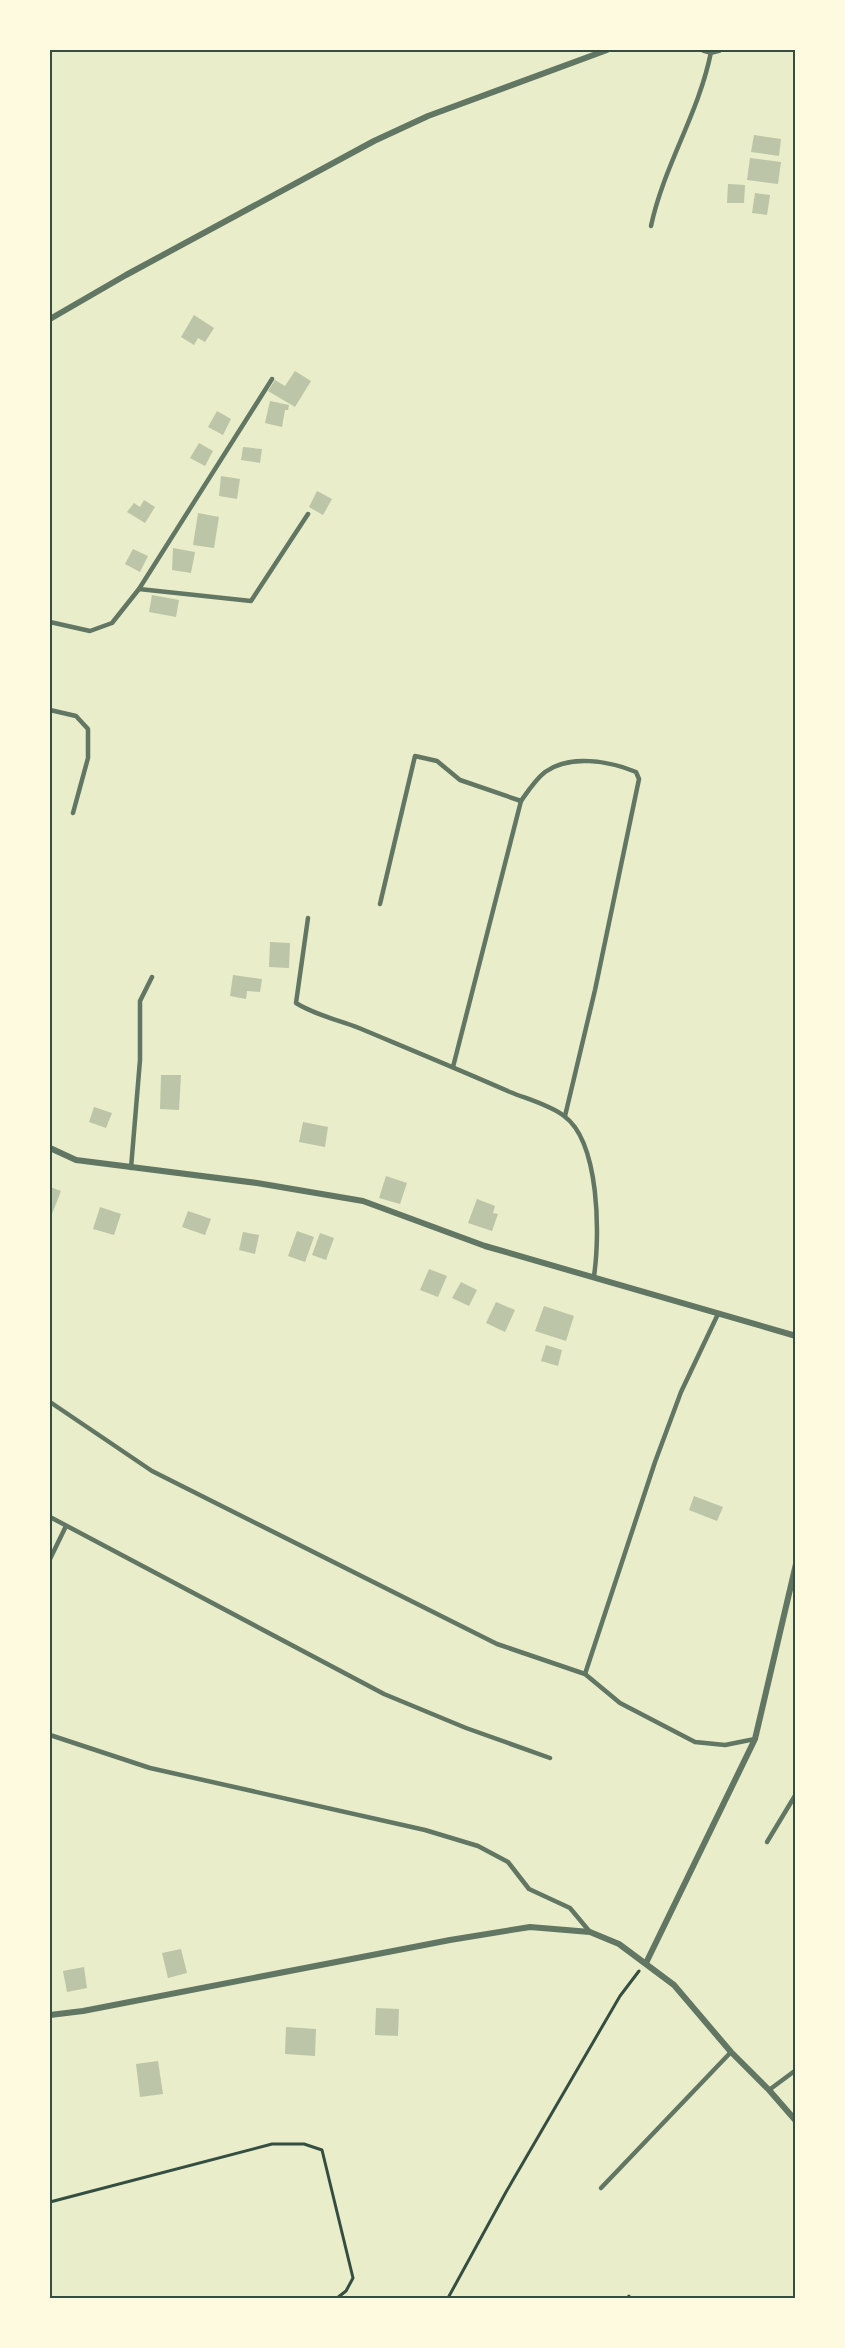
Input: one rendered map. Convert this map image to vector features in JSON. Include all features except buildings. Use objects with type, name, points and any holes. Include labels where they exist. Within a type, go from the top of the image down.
[{"type":"street","points":[[50,319],[126,274],[374,141],[428,116],[607,50]]},
{"type":"street","points":[[707,51],[719,50]]},
{"type":"street","points":[[50,1148],[76,1160],[258,1183],[363,1201],[485,1246],[795,1336]]},
{"type":"street","points":[[646,1963],[754,1739],[795,1564]]},
{"type":"street","points":[[50,2015],[84,2011],[530,1927],[590,1932],[619,1944],[674,1985],[731,2052],[769,2090],[795,2121]]},
{"type":"lane","points":[[651,226],[657,196],[706,79],[707,51]]},
{"type":"lane","points":[[50,622],[90,631],[112,622],[139,590],[272,379]]},
{"type":"lane","points":[[139,590],[251,601],[308,514]]},
{"type":"lane","points":[[50,710],[76,716],[88,729],[88,758],[73,813]]},
{"type":"lane","points":[[380,904],[415,756],[437,761],[460,780],[521,801]]},
{"type":"lane","points":[[453,1067],[521,801],[547,771],[574,762],[593,760],[636,772],[639,779],[595,990],[565,1116]]},
{"type":"lane","points":[[308,918],[296,1003],[309,1011],[343,1022],[453,1067],[565,1116],[585,1144],[597,1207],[598,1244],[594,1276]]},
{"type":"lane","points":[[131,1168],[139,1080],[140,1001],[153,977]]},
{"type":"lane","points":[[585,1674],[655,1462],[681,1392],[718,1314]]},
{"type":"lane","points":[[50,1402],[152,1471],[497,1644],[585,1674],[620,1703],[695,1742],[726,1745],[754,1739]]},
{"type":"lane","points":[[50,1517],[384,1694],[466,1728],[550,1758]]},
{"type":"lane","points":[[50,1560],[66,1526]]},
{"type":"lane","points":[[50,1735],[150,1768],[425,1830],[478,1846],[508,1862],[529,1889],[570,1908],[590,1932]]},
{"type":"lane","points":[[767,1842],[795,1794]]},
{"type":"lane","points":[[601,2188],[731,2052]]},
{"type":"lane","points":[[769,2090],[795,2070]]},
{"type":"path","points":[[448,2298],[506,2192],[620,1996],[646,1963]]},
{"type":"path","points":[[50,2202],[272,2144],[304,2144],[322,2150],[353,2278],[346,2290],[337,2298]]}]
